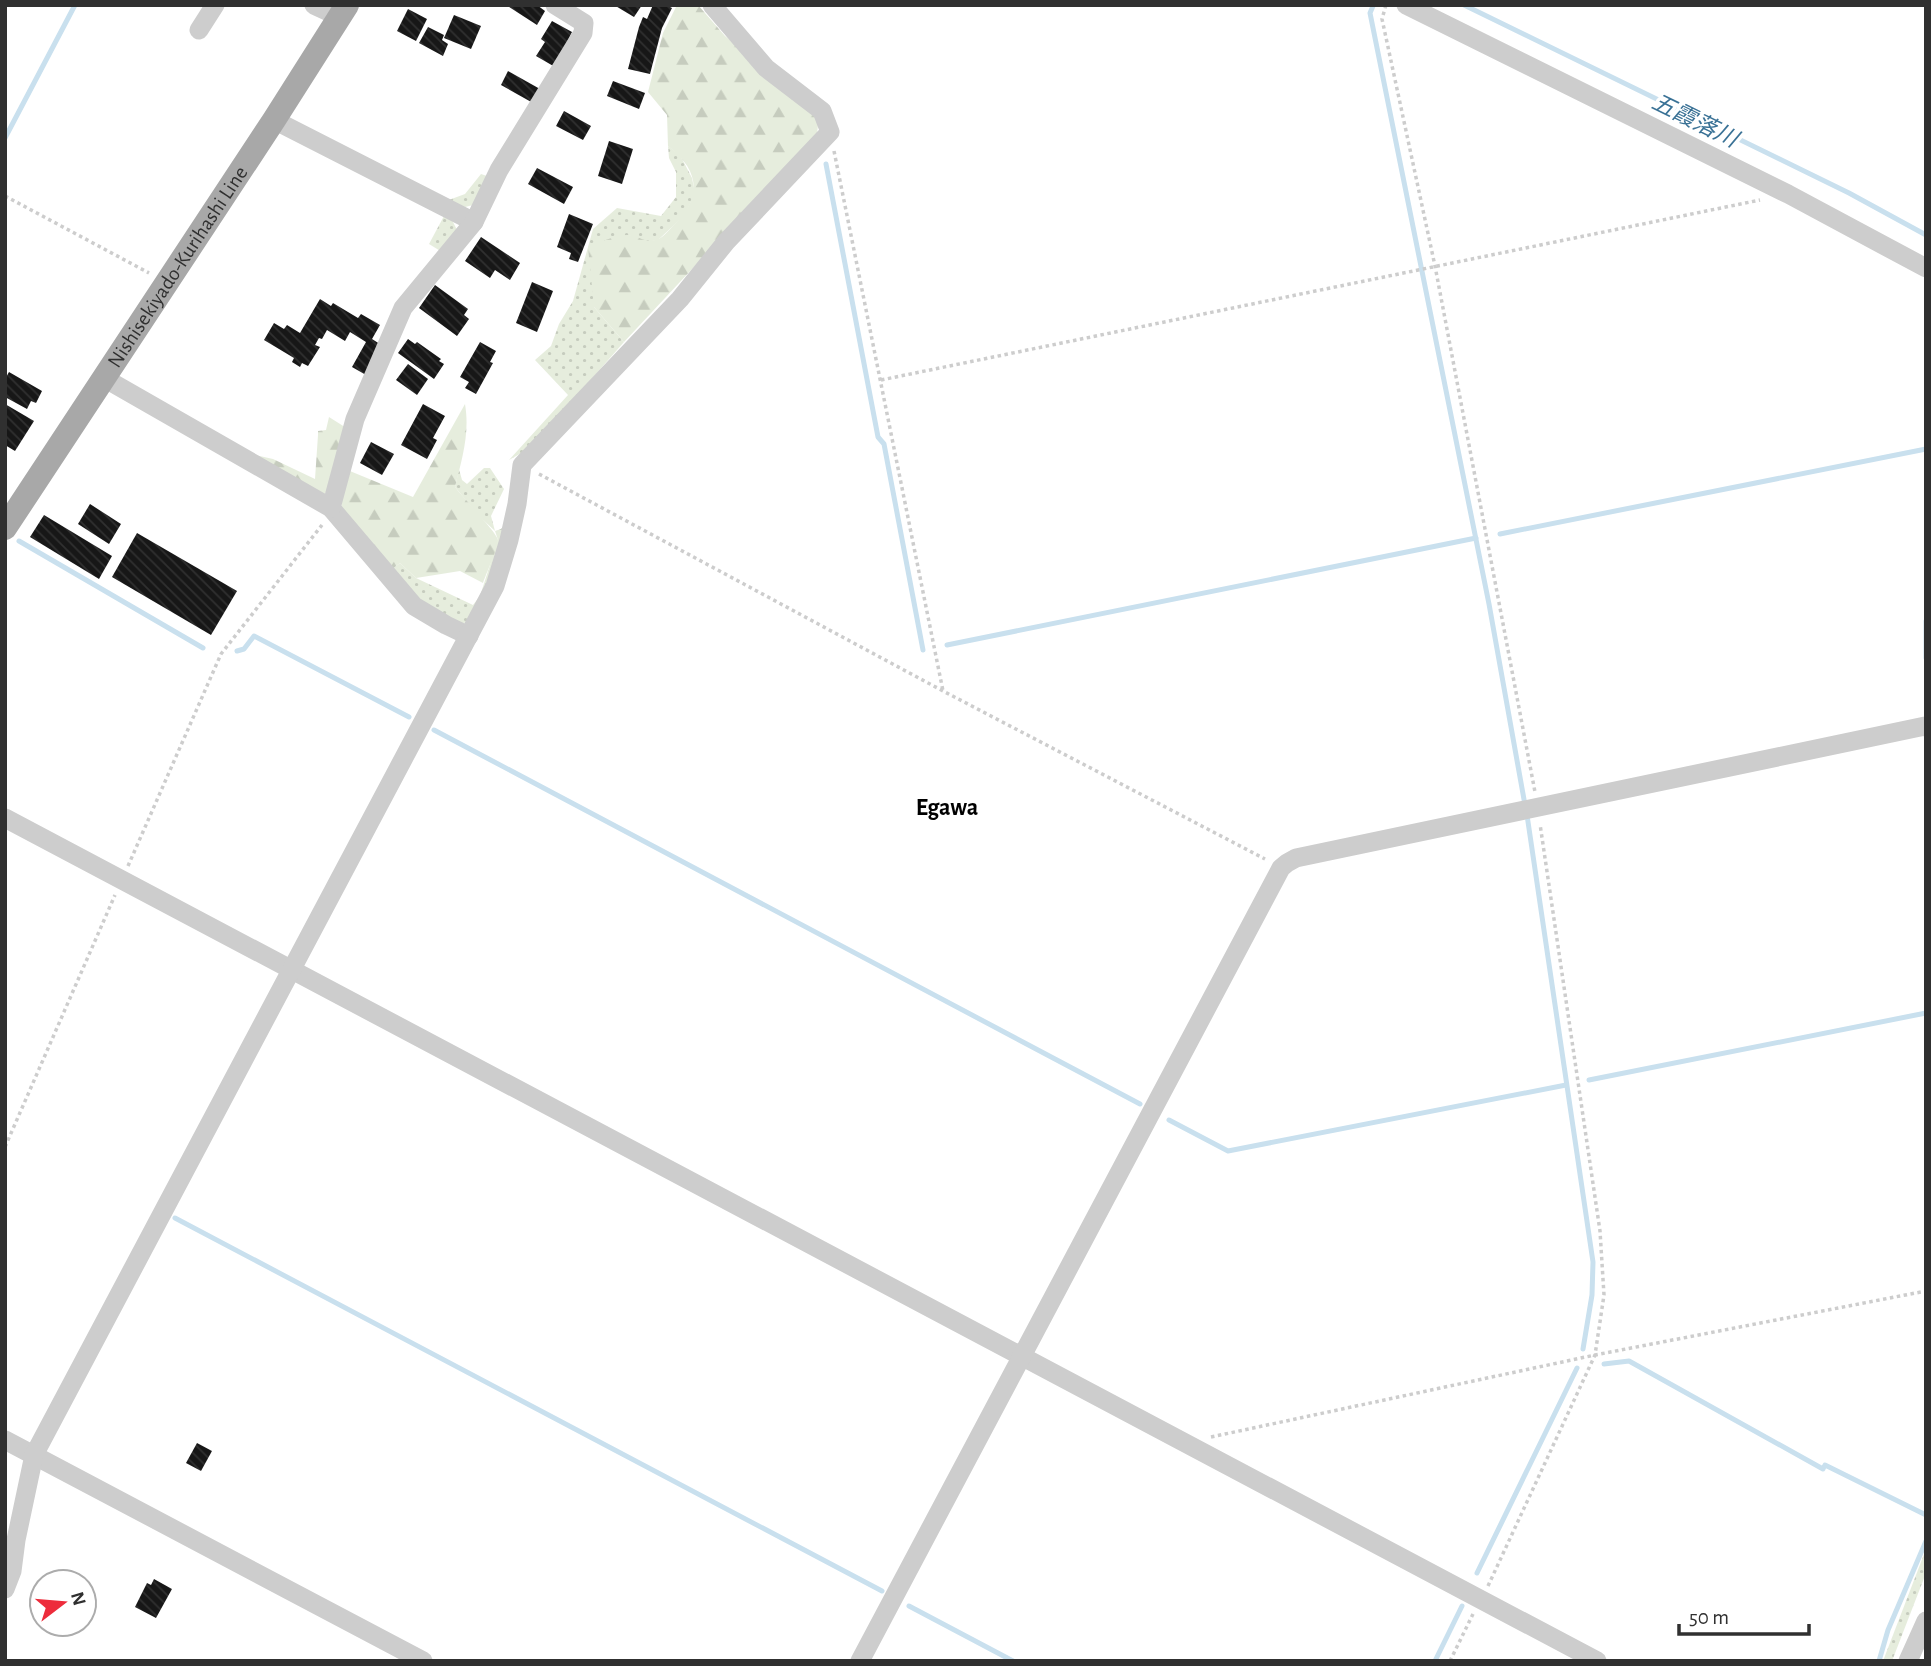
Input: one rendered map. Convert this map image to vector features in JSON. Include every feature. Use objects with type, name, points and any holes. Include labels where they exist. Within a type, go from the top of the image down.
[{"type":"main road","name":"Nishisekiyado-Kurihashi Line","points":[[5,528],[343,11]]},
{"type":"street","points":[[199,30],[215,5]]},
{"type":"street","points":[[314,5],[343,11]]},
{"type":"street","points":[[5,1589],[12,1571],[11,1546],[34,1455],[495,586],[517,504],[522,465],[680,299],[726,242],[831,132],[822,111],[766,68],[712,5]]},
{"type":"street","points":[[1406,5],[1788,194],[1926,268]]},
{"type":"street","points":[[331,508],[355,419],[404,308],[474,222],[499,170],[583,33],[584,23],[560,6]]},
{"type":"street","points":[[274,120],[474,222]]},
{"type":"street","points":[[104,378],[331,508],[414,606],[469,636]]},
{"type":"street","points":[[860,1661],[1281,868],[1296,859],[1926,727]]},
{"type":"street","points":[[5,818],[1597,1661]]},
{"type":"street","points":[[5,1440],[423,1661]]},
{"type":"street","points":[[1908,1661],[1926,1621]]},
{"type":"path","points":[[1386,5],[1382,19],[1432,267],[1530,810],[1600,1231],[1604,1295],[1595,1355],[1450,1661]]},
{"type":"path","points":[[831,132],[943,691]]},
{"type":"path","points":[[881,380],[1788,194]]},
{"type":"path","points":[[5,196],[166,282]]},
{"type":"path","points":[[522,465],[943,691],[1281,868]]},
{"type":"path","points":[[5,1147],[221,654],[320,529],[331,508]]},
{"type":"path","points":[[1196,1449],[1205,1438],[1595,1355],[1926,1291]]},
{"type":"green space","points":[[677,5],[698,5],[725,36],[810,104],[818,125],[817,135],[624,342],[594,307],[588,247],[624,235],[648,241],[660,238],[682,217],[693,196],[694,185],[687,165],[668,146],[667,115],[648,92],[663,33]]},
{"type":"green space","points":[[668,146],[680,155],[692,178],[695,193],[685,215],[658,240],[646,242],[628,235],[594,307],[624,342],[525,451],[509,460],[568,395],[535,360],[551,346],[559,324],[573,301],[593,229],[617,208],[661,216],[676,197],[676,172],[669,158]]},
{"type":"green space","points":[[481,174],[490,177],[473,205],[465,207],[446,201],[465,194]]},
{"type":"green space","points":[[444,216],[452,220],[457,230],[442,252],[429,244]]},
{"type":"green space","points":[[465,404],[466,436],[455,487],[498,540],[483,583],[460,571],[416,578],[400,563],[391,570],[343,511],[340,497],[345,469],[413,497]]},
{"type":"green space","points":[[329,417],[348,429],[324,495],[250,454],[273,459],[315,479],[318,431],[326,430]]},
{"type":"green space","points":[[484,468],[490,468],[504,489],[491,516],[495,531],[455,487],[459,469],[462,480],[467,484]]},
{"type":"green space","points":[[508,521],[505,538],[470,622],[457,624],[424,606],[391,570],[400,563],[416,578],[473,605],[480,596],[498,540],[495,531]]},
{"type":"green space","points":[[1926,1549],[1926,1573],[1892,1661],[1883,1661]]},
{"type":"building","points":[[506,5],[537,5],[545,11],[537,25]]},
{"type":"building","points":[[614,5],[642,5],[634,17]]},
{"type":"building","points":[[653,5],[672,8],[662,28],[650,74],[628,69],[639,27],[643,17],[647,19]]},
{"type":"building","points":[[408,9],[427,19],[416,41],[397,31]]},
{"type":"building","points":[[454,15],[481,26],[471,49],[444,38]]},
{"type":"building","points":[[552,21],[572,32],[555,67],[536,56],[545,42],[541,39]]},
{"type":"building","points":[[428,27],[444,35],[442,40],[448,44],[443,56],[419,43]]},
{"type":"building","points":[[508,71],[540,89],[533,103],[501,85]]},
{"type":"building","points":[[613,81],[645,93],[639,109],[607,96]]},
{"type":"building","points":[[564,111],[591,126],[583,140],[556,126]]},
{"type":"building","points":[[609,141],[633,149],[622,184],[598,176]]},
{"type":"building","points":[[537,168],[573,187],[564,204],[528,184]]},
{"type":"building","points":[[569,214],[593,224],[578,262],[569,259],[571,253],[557,247]]},
{"type":"building","points":[[481,237],[520,263],[510,280],[495,270],[490,278],[465,261]]},
{"type":"building","points":[[532,282],[553,291],[537,332],[516,323]]},
{"type":"building","points":[[435,285],[468,309],[464,315],[469,319],[457,336],[419,308]]},
{"type":"building","points":[[320,299],[331,306],[333,303],[358,318],[361,314],[380,325],[372,339],[383,346],[366,375],[352,367],[366,342],[350,332],[345,341],[327,330],[315,345],[320,347],[308,366],[302,363],[300,367],[292,362],[294,358],[264,340],[274,323],[284,329],[287,325],[300,333]]},
{"type":"building","points":[[408,339],[441,359],[439,361],[444,364],[434,379],[398,353]]},
{"type":"building","points":[[480,342],[496,351],[490,362],[493,363],[476,394],[465,388],[469,382],[460,377]]},
{"type":"building","points":[[408,364],[428,379],[417,395],[396,380]]},
{"type":"building","points":[[9,372],[42,391],[36,403],[31,401],[27,409],[5,397],[5,379]]},
{"type":"building","points":[[5,404],[34,421],[15,451],[5,445]]},
{"type":"building","points":[[423,404],[445,416],[433,438],[437,440],[427,459],[401,445]]},
{"type":"building","points":[[371,442],[394,454],[382,475],[360,463]]},
{"type":"building","points":[[90,504],[121,524],[109,544],[78,524]]},
{"type":"building","points":[[44,515],[112,556],[99,579],[30,537]]},
{"type":"building","points":[[137,533],[237,591],[211,635],[112,577]]},
{"type":"building","points":[[197,1443],[212,1451],[201,1471],[186,1463]]},
{"type":"building","points":[[154,1579],[172,1589],[156,1618],[135,1607],[147,1583],[151,1585]]},
{"type":"waterway","points":[[5,138],[75,5]]},
{"type":"waterway","name":"五霞落川","points":[[1464,5],[1849,193],[1926,235]]},
{"type":"waterway","points":[[1373,6],[1370,13],[1489,604],[1525,805]]},
{"type":"waterway","points":[[826,164],[878,437],[884,444],[923,650]]},
{"type":"waterway","points":[[1500,534],[1926,449]]},
{"type":"waterway","points":[[947,645],[1476,538]]},
{"type":"waterway","points":[[19,541],[203,648]]},
{"type":"waterway","points":[[1926,621],[1926,658]]},
{"type":"waterway","points":[[237,651],[244,649],[254,636],[409,717]]},
{"type":"waterway","points":[[434,730],[1140,1104]]},
{"type":"waterway","points":[[1527,815],[1593,1262],[1592,1295],[1583,1349]]},
{"type":"waterway","points":[[1589,1080],[1926,1013]]},
{"type":"waterway","points":[[1169,1120],[1228,1151],[1566,1085]]},
{"type":"waterway","points":[[175,1218],[882,1591]]},
{"type":"waterway","points":[[1604,1364],[1629,1361],[1823,1469],[1825,1465],[1926,1515]]},
{"type":"waterway","points":[[1477,1573],[1577,1368]]},
{"type":"waterway","points":[[1879,1661],[1888,1630],[1926,1541]]},
{"type":"waterway","points":[[909,1606],[1013,1661]]},
{"type":"waterway","points":[[1435,1661],[1462,1606]]},
{"type":"district","name":"Egawa","points":[[947,807]]}]
